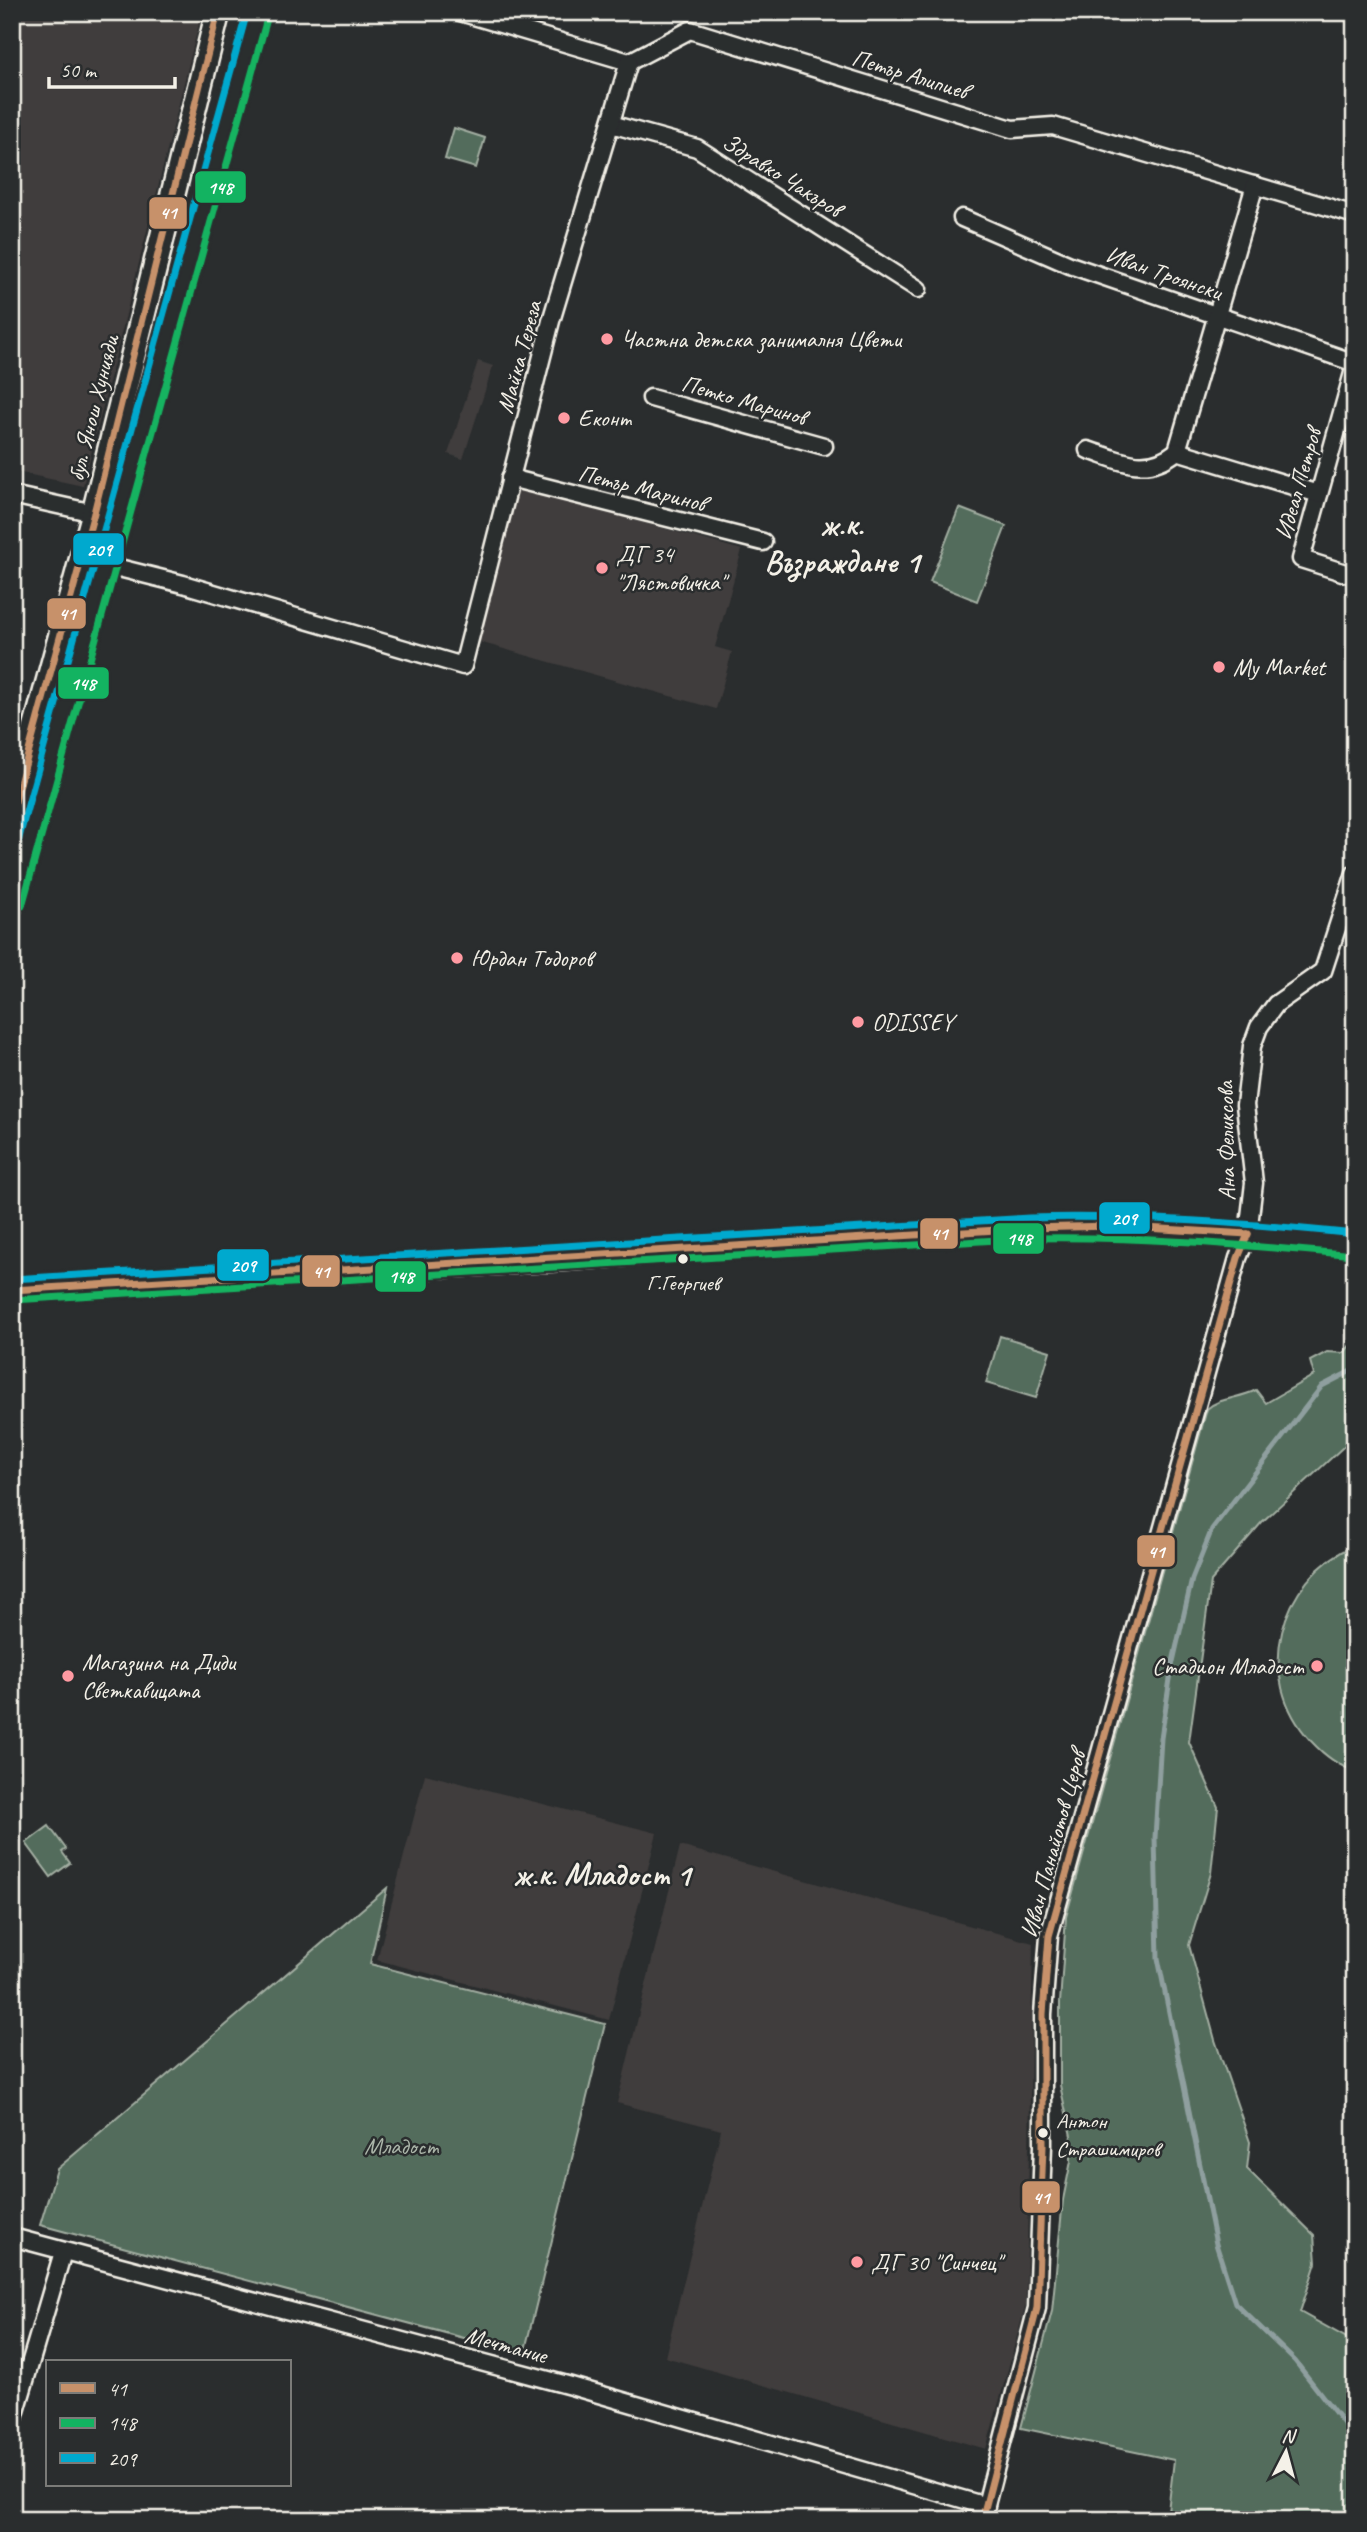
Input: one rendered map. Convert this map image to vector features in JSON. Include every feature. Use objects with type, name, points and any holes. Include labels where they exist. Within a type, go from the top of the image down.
[{"type":"street","name":"бул. Янош Хунияди","points":[[12,814],[94,513],[218,12]]},
{"type":"street","points":[[12,902],[258,12]]},
{"type":"street","points":[[460,12],[629,62]]},
{"type":"street","name":"Петър Алипиев","points":[[629,62],[690,30],[1013,129],[1053,126],[1355,215]]},
{"type":"street","name":"Майка Тереза","points":[[107,565],[183,583],[463,666],[551,321],[629,62]]},
{"type":"street","name":"Здравко Чакъров","points":[[611,124],[697,148],[918,289]]},
{"type":"street","points":[[1088,450],[1143,466],[1161,462],[1177,450],[1255,185]]},
{"type":"street","name":"Иван Троянски","points":[[962,218],[1070,265],[1355,365]]},
{"type":"street","name":"Идеал Петров","points":[[1355,365],[1301,559],[1355,576]]},
{"type":"street","name":"Петко Маринов","points":[[652,398],[824,446]]},
{"type":"street","points":[[1177,450],[1320,494]]},
{"type":"street","name":"Петър Маринов","points":[[510,478],[763,542]]},
{"type":"street","points":[[12,495],[94,513]]},
{"type":"street","name":"Ана Феликсова","points":[[1248,1234],[1254,1183],[1245,1105],[1252,1046],[1259,1027],[1276,1004],[1323,971],[1355,873]]},
{"type":"street","points":[[12,1290],[558,1259],[1005,1229],[1111,1226],[1248,1234],[1355,1245]]},
{"type":"street","name":"Иван Панайотов Церов","points":[[984,2513],[1037,2308],[1043,2159],[1043,2014],[1049,1936],[1234,1272],[1248,1234]]},
{"type":"street","name":"Мечтание","points":[[12,2237],[548,2380],[984,2513]]},
{"type":"street","points":[[12,2425],[63,2252]]},
{"type":"shaded area","points":[[12,12],[202,12],[83,486],[12,471]]},
{"type":"shaded area","points":[[478,361],[493,366],[463,459],[448,454]]},
{"type":"shaded area","points":[[515,487],[742,550],[715,647],[732,652],[716,709],[472,640]]},
{"type":"shaded area","points":[[425,1774],[657,1833],[609,2020],[377,1960]]},
{"type":"shaded area","points":[[680,1846],[1033,1943],[1026,2304],[986,2449],[665,2357],[721,2130],[617,2103]]},
{"type":"green space","points":[[454,128],[485,138],[476,168],[445,159]]},
{"type":"green space","points":[[959,508],[1006,526],[977,601],[930,582]]},
{"type":"green space","points":[[1000,1336],[1050,1351],[1036,1398],[986,1383]]},
{"type":"green space","points":[[1355,1339],[1355,1436],[1262,1522],[1211,1581],[1189,1742],[1218,1807],[1211,1873],[1189,1945],[1215,2040],[1250,2142],[1247,2169],[1314,2235],[1316,2263],[1300,2312],[1352,2341],[1355,2348],[1355,2520],[1167,2520],[1174,2460],[1021,2428],[1052,2311],[1063,2200],[1071,2161],[1071,2136],[1060,2085],[1060,2003],[1066,1917],[1207,1409],[1218,1402],[1256,1390],[1266,1403],[1314,1375],[1310,1361],[1327,1352],[1344,1353]]},
{"type":"green space","name":"Стадион Младост","points":[[1355,1545],[1355,1771],[1337,1763],[1321,1750],[1293,1716],[1282,1689],[1279,1660],[1282,1632],[1292,1605],[1307,1581],[1329,1561]]},
{"type":"green space","points":[[49,1826],[66,1849],[62,1852],[70,1863],[51,1877],[26,1843]]},
{"type":"green space","name":"Младост","points":[[387,1888],[370,1964],[605,2024],[524,2354],[40,2225],[57,2169]]},
{"type":"waterway","points":[[1355,1369],[1322,1386],[1212,1529],[1192,1579],[1172,1666],[1161,1738],[1155,1838],[1158,1958],[1216,2244],[1235,2303],[1295,2361],[1355,2438]]},
{"type":"transit line","name":"41","points":[[12,813],[94,513],[218,12]]},
{"type":"transit line","name":"209","points":[[12,863],[247,12]]},
{"type":"transit line","name":"148","points":[[22,906],[268,15]]},
{"type":"transit line","name":"209","points":[[12,1279],[1029,1218],[1192,1221],[1355,1234]]},
{"type":"transit line","name":"41","points":[[12,1290],[1029,1228],[1111,1226],[1248,1234]]},
{"type":"transit line","name":"41","points":[[982,2520],[1037,2308],[1043,2146],[1043,2014],[1049,1936],[1238,1258],[1248,1234]]},
{"type":"transit line","name":"148","points":[[13,1300],[1029,1238],[1151,1240],[1354,1255]]},
{"type":"place","name":"Частна детска занималня Цвети","points":[[607,339]]},
{"type":"place","name":"Еконт","points":[[564,418]]},
{"type":"place","name":"ДГ 34 \"Лястовичка\"","points":[[602,568]]},
{"type":"place","name":"My Market","points":[[1219,667]]},
{"type":"place","name":"Юрдан Тодоров","points":[[457,958]]},
{"type":"place","name":"ODISSEY","points":[[858,1022]]},
{"type":"place","name":"Г.Георгиев","points":[[683,1259]]},
{"type":"place","name":"Стадион Младост","points":[[1317,1666]]},
{"type":"place","name":"Магазина на Диди Светкавицата","points":[[68,1676]]},
{"type":"place","name":"Антон Страшимиров","points":[[1043,2133]]},
{"type":"place","name":"ДГ 30 \"Синчец\"","points":[[857,2262]]},
{"type":"district","name":"ж.к. Възраждане 1","points":[[842,542]]},
{"type":"district","name":"ж.к. Младост 1","points":[[602,1874]]}]
